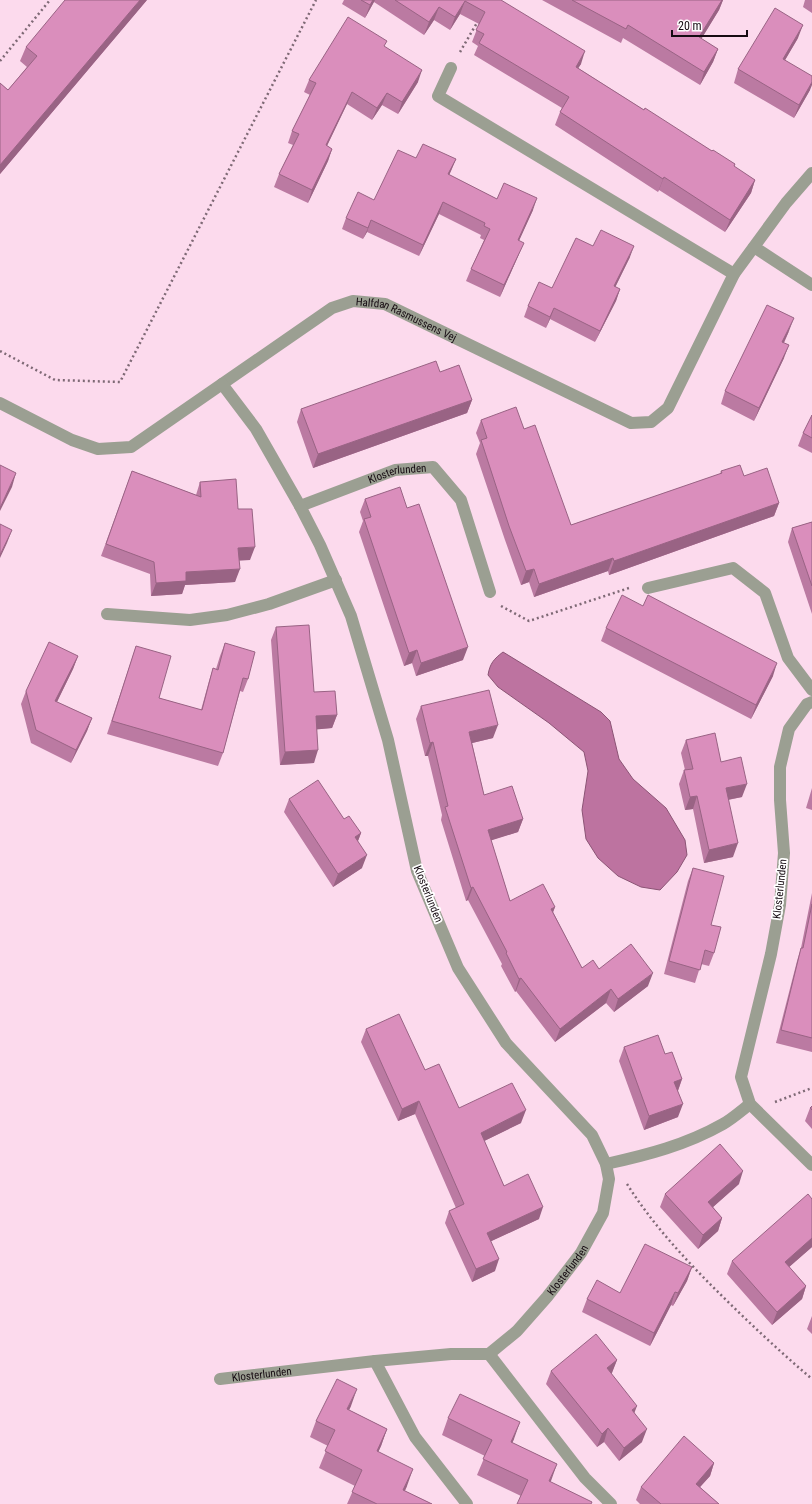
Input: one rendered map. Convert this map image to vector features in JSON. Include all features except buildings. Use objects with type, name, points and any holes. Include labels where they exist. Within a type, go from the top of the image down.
[{"type":"street","points":[[451,68],[438,96],[734,274]]},
{"type":"street","name":"Halfdan Rasmussens Vej","points":[[0,403],[72,440],[91,447],[98,449],[131,447],[332,308],[353,301],[385,304],[632,423],[651,422],[668,408],[734,274],[786,202],[812,173]]},
{"type":"street","points":[[754,247],[812,285]]},
{"type":"street","name":"Klosterlunden","points":[[220,1379],[375,1361],[451,1354],[488,1354],[517,1331],[547,1298],[580,1253],[603,1213],[608,1179],[606,1164],[592,1135],[506,1043],[458,968],[417,871],[388,740],[351,616],[320,545],[300,506],[256,429],[222,384]]},
{"type":"street","name":"Klosterlunden","points":[[300,506],[395,470],[433,468],[461,500],[490,592]]},
{"type":"street","points":[[648,588],[733,568],[765,593],[788,658],[812,690]]},
{"type":"street","points":[[107,614],[190,620],[227,614],[269,604],[336,580]]},
{"type":"street","name":"Klosterlunden","points":[[812,702],[807,704],[789,729],[780,767],[780,800],[784,853],[780,905],[771,954],[741,1077],[750,1104],[812,1165]]},
{"type":"street","points":[[606,1164],[676,1146],[723,1124],[750,1104]]},
{"type":"street","points":[[488,1354],[585,1478],[612,1504]]},
{"type":"street","points":[[375,1361],[415,1437],[467,1504]]},
{"type":"path","points":[[0,61],[50,0]]},
{"type":"path","points":[[0,351],[55,380],[120,382],[316,0]]},
{"type":"path","points":[[451,68],[478,20]]},
{"type":"path","points":[[490,592],[496,603],[529,621],[633,587],[648,588]]},
{"type":"path","points":[[750,1104],[766,1106],[812,1088]]},
{"type":"path","points":[[606,1164],[625,1180],[638,1201],[681,1255],[742,1316],[812,1379]]},
{"type":"shaded area","points":[[503,652],[601,712],[610,721],[619,759],[633,779],[666,808],[685,840],[687,855],[677,872],[660,890],[641,887],[618,876],[598,858],[586,839],[582,810],[588,771],[584,752],[549,723],[498,687],[488,675],[493,662]]}]
